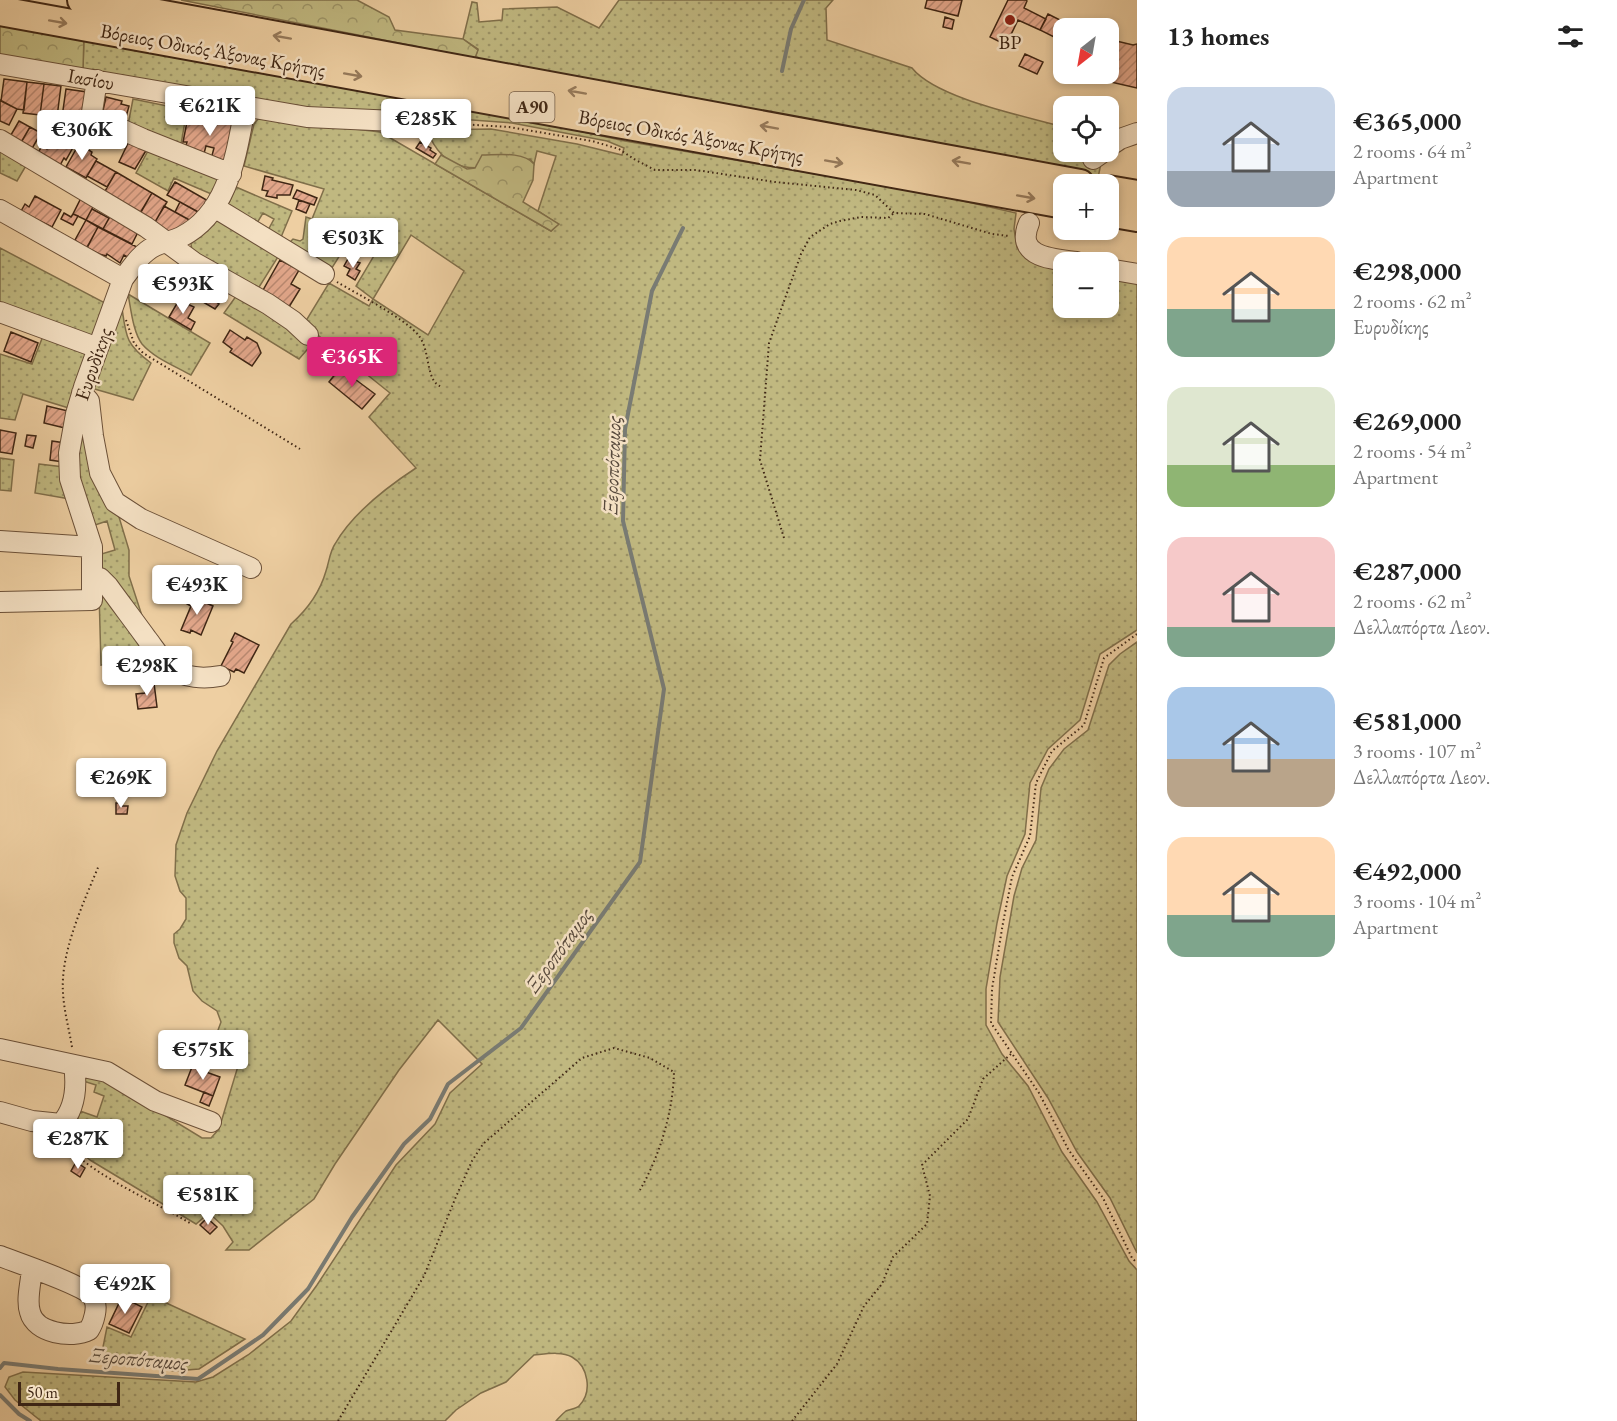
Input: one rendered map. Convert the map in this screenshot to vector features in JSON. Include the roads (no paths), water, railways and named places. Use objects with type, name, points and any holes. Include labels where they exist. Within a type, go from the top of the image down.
[{"type":"highway","name":"Βόρειος Οδικός Άξονας Κρήτης","points":[[82,0],[1053,179]]},
{"type":"highway","name":"Βόρειος Οδικός Άξονας Κρήτης","points":[[0,11],[1053,202]]},
{"type":"highway","points":[[1119,192],[1137,195]]},
{"type":"highway","points":[[1119,214],[1137,217]]},
{"type":"street","name":"Ιασίου","points":[[0,63],[245,108],[325,119],[395,121]]},
{"type":"street","points":[[97,80],[92,112],[96,118],[143,140],[231,174]]},
{"type":"street","name":"Ευρυδίκης","points":[[0,602],[92,600],[92,547],[70,480],[69,453],[82,393],[120,286],[141,256],[156,245],[181,237],[196,227],[214,207],[231,174],[245,108]]},
{"type":"street","points":[[1119,140],[1137,133]]},
{"type":"street","points":[[0,140],[146,227],[195,263],[279,311],[308,335]]},
{"type":"street","points":[[214,207],[324,274]]},
{"type":"street","points":[[0,210],[120,286]]},
{"type":"street","points":[[1027,230],[1028,245],[1044,258],[1053,259]]},
{"type":"street","points":[[1119,271],[1137,274]]},
{"type":"street","points":[[0,312],[98,348]]},
{"type":"street","points":[[82,393],[89,401],[100,473],[115,502],[141,519],[251,568]]},
{"type":"street","points":[[0,541],[92,547]]},
{"type":"street","points":[[93,576],[100,578],[108,586],[171,667],[188,675],[204,678],[220,676]]},
{"type":"street","points":[[0,1049],[107,1072],[155,1101],[211,1122]]},
{"type":"street","points":[[0,1112],[32,1121],[61,1124],[67,1117],[74,1098],[76,1079],[74,1065]]},
{"type":"street","points":[[0,1256],[32,1269]]},
{"type":"waterway","name":"Ξεροπόταμος","points":[[782,71],[791,29],[804,0]]},
{"type":"waterway","name":"Ξεροπόταμος","points":[[0,1368],[4,1363],[198,1379],[263,1335],[308,1289],[352,1217],[404,1144],[430,1119],[448,1084],[521,1028],[640,862],[664,689],[623,521],[625,429],[652,291],[683,228]]},
{"type":"waterway","name":"Ξεροπόταμος","points":[[0,1395],[19,1414],[30,1421]]},
{"type":"place","name":"BP","points":[[1010,20]]}]
